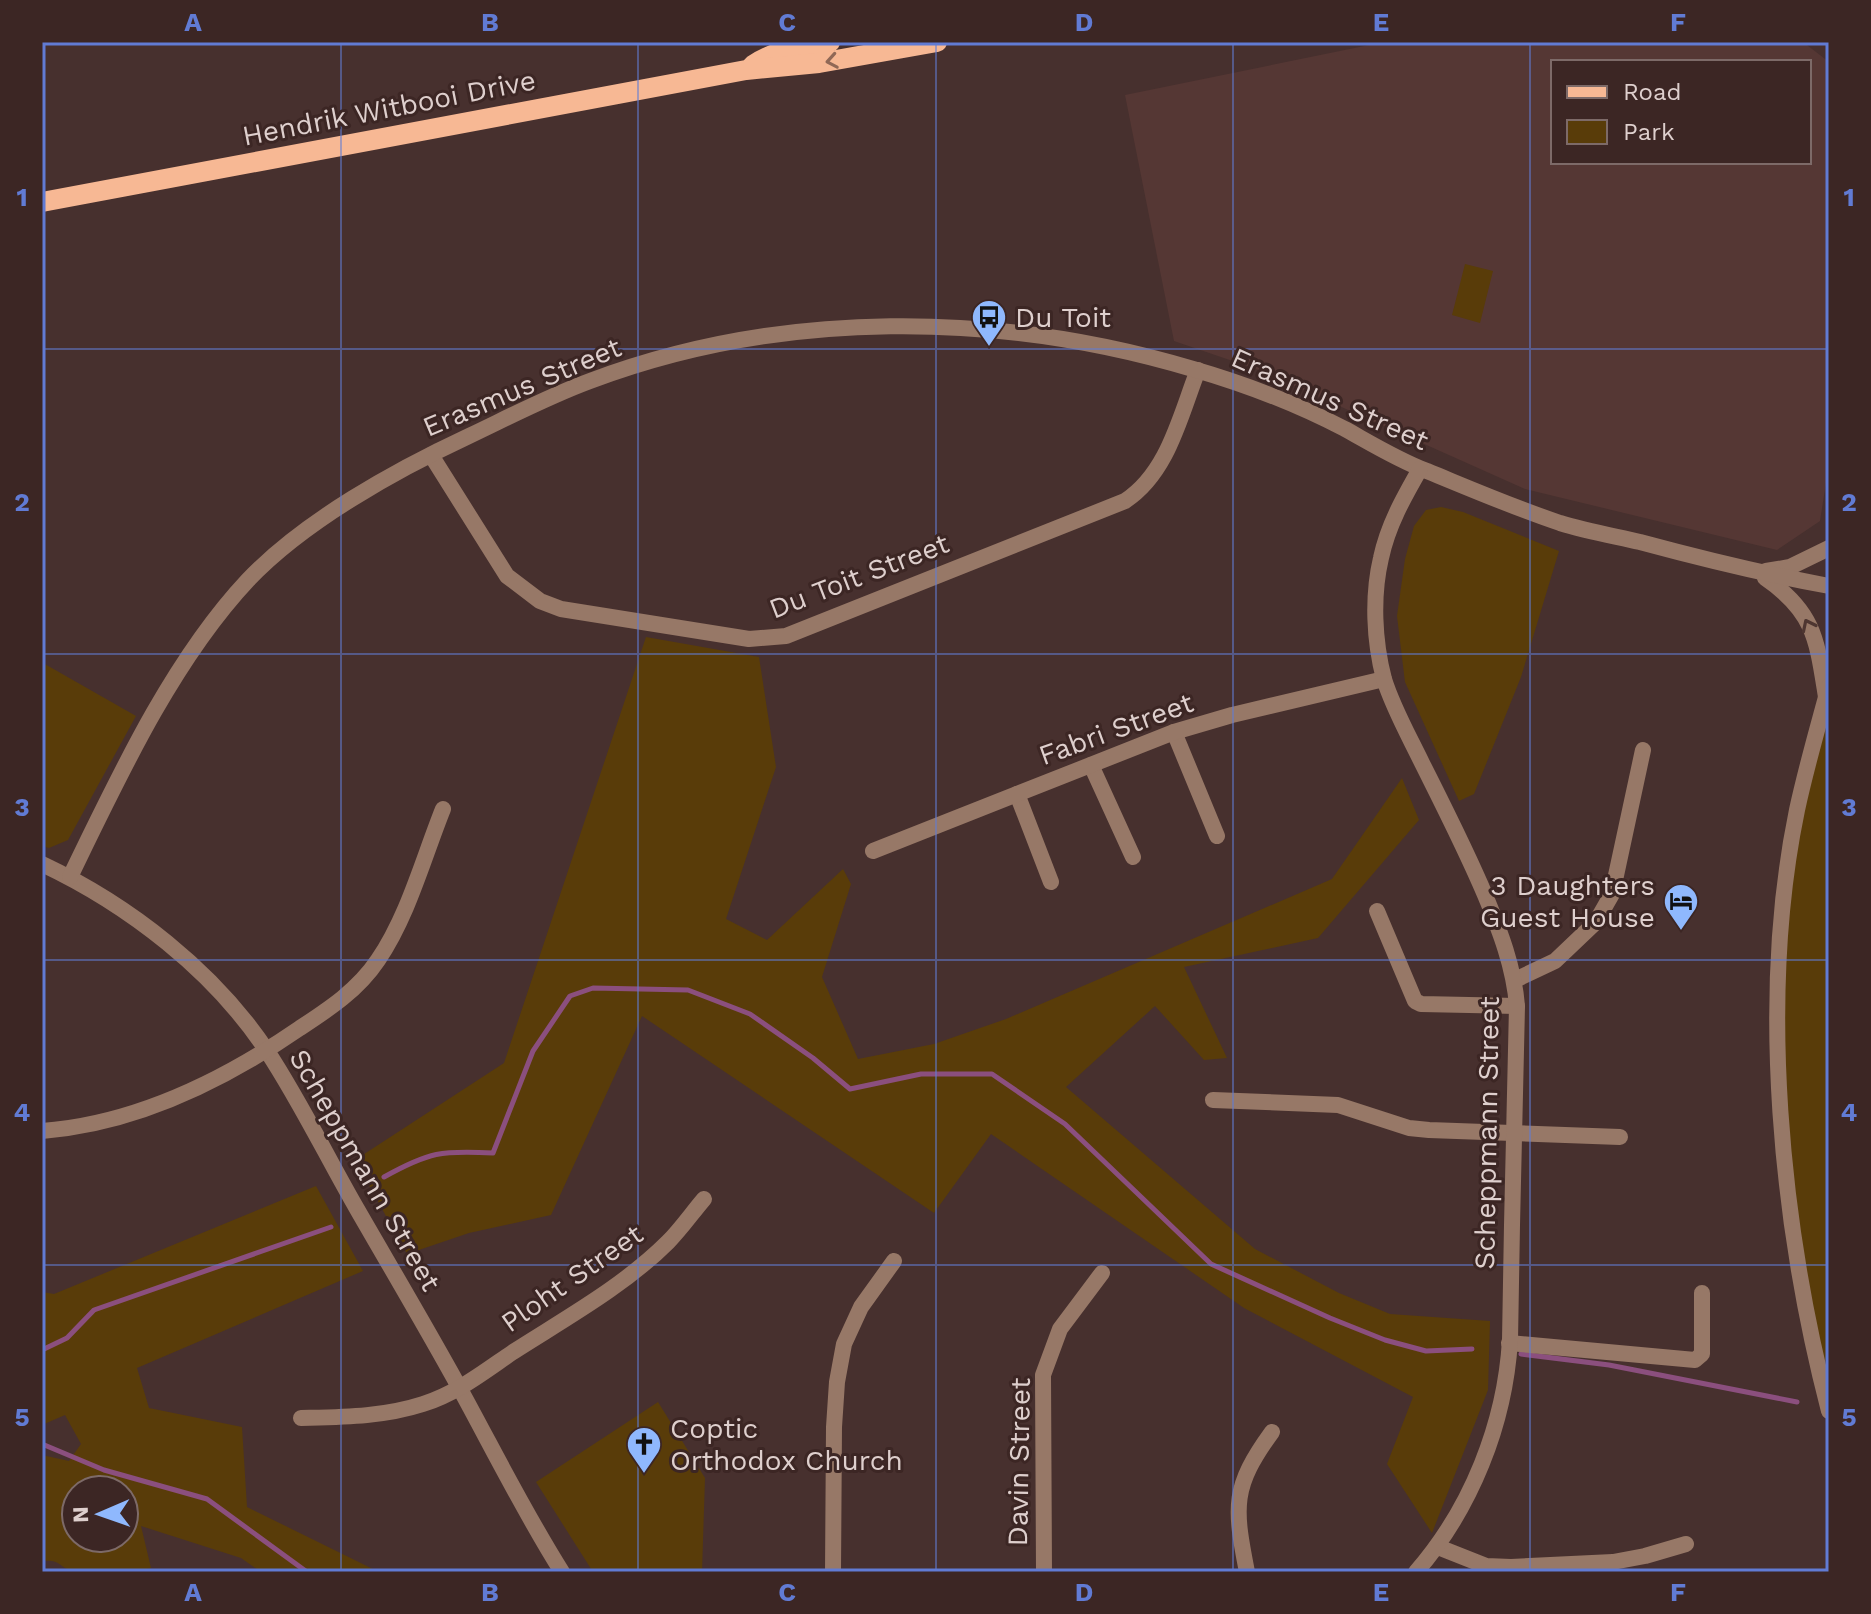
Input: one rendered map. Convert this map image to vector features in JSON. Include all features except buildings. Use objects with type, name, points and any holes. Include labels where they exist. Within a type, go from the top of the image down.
[{"type":"main road","name":"Hendrik Witbooi Drive","points":[[746,70],[788,46],[830,42]]},
{"type":"main road","name":"Hendrik Witbooi Drive","points":[[42,202],[746,70],[819,63],[937,42]]},
{"type":"street","name":"Erasmus Street","points":[[70,877],[113,789],[182,666],[251,577],[323,518],[381,481],[431,455],[591,380],[694,349],[759,337],[889,326],[952,327],[1091,343],[1198,370],[1307,411],[1420,469],[1563,523],[1757,573],[1829,586]]},
{"type":"street","name":"Du Toit Street","points":[[431,455],[507,576],[540,601],[561,609],[731,637],[766,639],[786,636],[1125,501],[1153,477],[1198,370]]},
{"type":"street","name":"Scheppmann Street","points":[[1416,1572],[1438,1547],[1480,1469],[1496,1426],[1509,1343],[1517,1006],[1515,980],[1497,923],[1384,679],[1375,606],[1381,558],[1399,505],[1420,469]]},
{"type":"street","points":[[1757,573],[1790,567],[1829,548]]},
{"type":"street","points":[[1757,573],[1787,593],[1813,629],[1828,692],[1797,811],[1784,901],[1778,989],[1781,1112],[1793,1233],[1811,1343],[1829,1411]]},
{"type":"street","name":"Fabri Street","points":[[873,851],[1174,732],[1384,679]]},
{"type":"street","points":[[1174,732],[1217,836]]},
{"type":"street","points":[[1515,980],[1555,961],[1596,922],[1612,894],[1643,750]]},
{"type":"street","points":[[1091,765],[1133,857]]},
{"type":"street","points":[[1017,794],[1051,882]]},
{"type":"street","points":[[42,1131],[82,1126],[144,1110],[207,1083],[267,1051],[334,1005],[360,983],[398,924],[443,809]]},
{"type":"street","name":"Scheppmann Street","points":[[42,864],[70,877],[142,923],[181,955],[213,987],[267,1051],[562,1572]]},
{"type":"street","points":[[1377,911],[1415,1001],[1421,1004],[1517,1006]]},
{"type":"street","points":[[1213,1100],[1338,1105],[1409,1128],[1620,1137]]},
{"type":"street","name":"Ploht Street","points":[[301,1418],[368,1415],[400,1410],[426,1404],[459,1388],[604,1293],[650,1259],[671,1240],[704,1199]]},
{"type":"street","points":[[833,1572],[834,1427],[837,1382],[844,1344],[861,1307],[894,1261]]},
{"type":"street","name":"Davin Street","points":[[1044,1572],[1043,1375],[1060,1329],[1102,1273]]},
{"type":"street","points":[[1509,1343],[1695,1360],[1702,1354],[1702,1293]]},
{"type":"street","points":[[1247,1572],[1240,1538],[1240,1491],[1250,1462],[1272,1432]]},
{"type":"street","points":[[1438,1547],[1486,1566],[1511,1567],[1613,1562],[1686,1544]]},
{"type":"shaded area","points":[[1384,42],[1803,42],[1829,62],[1829,464],[1820,521],[1777,550],[1525,489],[1259,370],[1174,341],[1125,95]]},
{"type":"green space","points":[[1465,264],[1493,271],[1480,323],[1452,315]]},
{"type":"green space","points":[[1441,507],[1463,512],[1559,551],[1521,677],[1474,794],[1459,801],[1405,682],[1397,616],[1405,559],[1414,526],[1426,510]]},
{"type":"green space","points":[[646,637],[759,657],[776,767],[726,919],[767,940],[843,869],[851,884],[822,977],[858,1059],[934,1044],[1006,1019],[1332,879],[1402,778],[1419,820],[1318,938],[1184,967],[1227,1058],[1204,1060],[1155,1006],[1066,1087],[1255,1249],[1339,1293],[1390,1314],[1490,1321],[1488,1390],[1432,1533],[1387,1464],[1413,1397],[1244,1308],[991,1134],[934,1213],[642,1016],[551,1215],[469,1233],[407,1254],[355,1160],[504,1063]]},
{"type":"green space","points":[[43,663],[136,716],[68,840],[49,848],[42,846]]},
{"type":"green space","points":[[1829,686],[1829,1411],[1793,1233],[1778,989],[1797,811]]},
{"type":"green space","points":[[316,1186],[363,1271],[137,1368],[149,1408],[242,1427],[247,1507],[379,1572],[261,1572],[241,1558],[141,1526],[151,1568],[88,1573],[72,1571],[52,1561],[42,1561],[42,1455],[69,1461],[81,1444],[65,1415],[42,1425],[42,1292],[54,1294]]},
{"type":"green space","points":[[658,1402],[705,1478],[702,1572],[593,1572],[536,1482]]},
{"type":"waterway","points":[[384,1177],[436,1154],[493,1153],[533,1051],[570,996],[593,988],[688,990],[750,1014],[813,1058],[850,1089],[921,1074],[992,1074],[1065,1124],[1211,1264],[1385,1340],[1426,1351],[1472,1349]]},
{"type":"waterway","points":[[42,1350],[67,1338],[94,1310],[331,1227]]},
{"type":"waterway","points":[[1521,1354],[1609,1365],[1797,1402]]},
{"type":"waterway","points":[[42,1444],[104,1470],[207,1499],[307,1572]]},
{"type":"place","name":"Du Toit","points":[[989,348]]},
{"type":"place","name":"3 Daughters Guest House","points":[[1681,932]]},
{"type":"place","name":"Coptic Orthodox Church","points":[[644,1475]]}]
